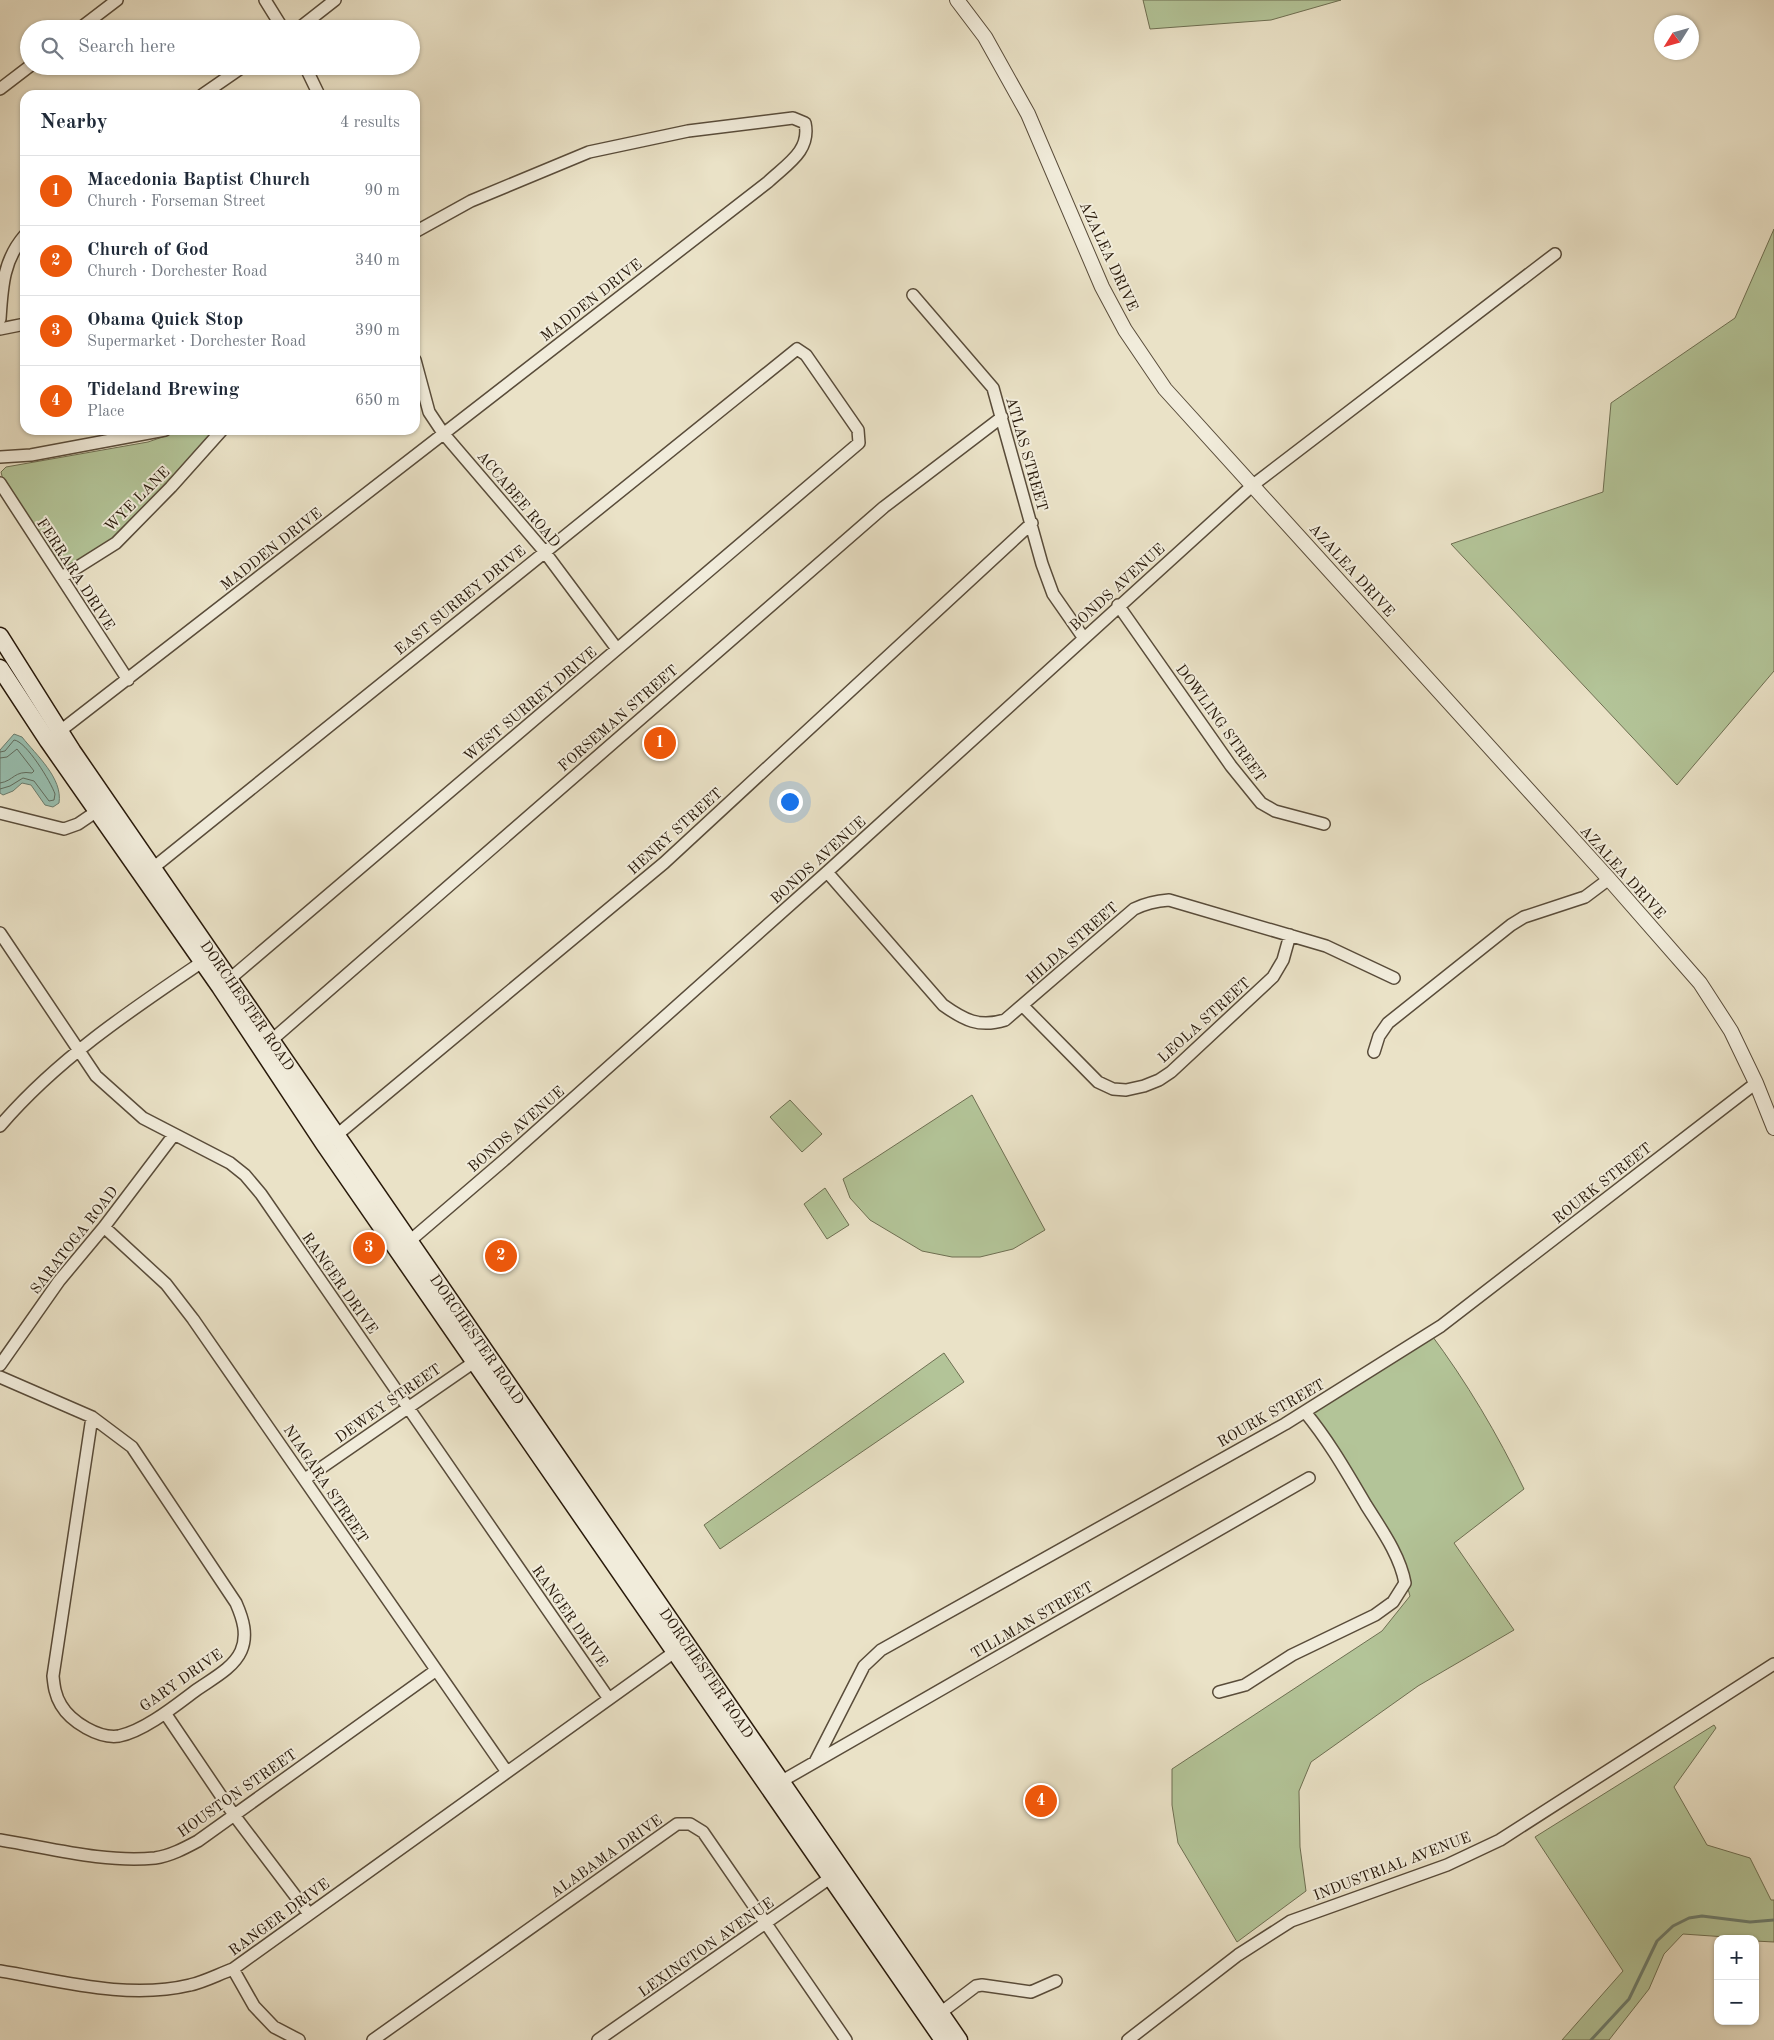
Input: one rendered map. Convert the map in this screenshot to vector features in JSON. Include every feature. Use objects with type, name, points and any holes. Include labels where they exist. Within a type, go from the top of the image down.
[{"type":"main road","name":"DORCHESTER ROAD","points":[[0,636],[54,736]]},
{"type":"main road","name":"DORCHESTER ROAD","points":[[0,668],[54,736],[404,1246],[688,1642],[776,1785],[830,1878],[935,2017],[959,2040]]},
{"type":"main road","name":"DORCHESTER ROAD","points":[[482,1357],[674,1653],[776,1785],[935,2017],[943,2040]]},
{"type":"street","points":[[91,20],[117,0]]},
{"type":"street","points":[[265,0],[277,20]]},
{"type":"street","points":[[309,20],[335,0]]},
{"type":"street","name":"AZALEA DRIVE","points":[[957,0],[985,37],[1028,114],[1102,287],[1125,330],[1165,389],[1609,879],[1700,983],[1731,1031],[1756,1083],[1774,1128]]},
{"type":"street","points":[[0,89],[20,74]]},
{"type":"street","points":[[209,90],[231,75]]},
{"type":"street","points":[[309,75],[317,90]]},
{"type":"street","name":"MADDEN DRIVE","points":[[54,736],[768,182],[803,148],[808,135],[805,123],[793,118],[688,131],[589,152],[471,201],[420,229]]},
{"type":"street","points":[[0,319],[6,265],[14,247],[20,240]]},
{"type":"street","name":"BONDS AVENUE","points":[[404,1246],[827,872],[1118,605],[1253,485],[1554,254]]},
{"type":"street","name":"ATLAS STREET","points":[[914,295],[992,388],[1002,417],[1042,564],[1053,594],[1083,637]]},
{"type":"street","points":[[0,329],[20,325]]},
{"type":"street","name":"WEST SURREY DRIVE","points":[[225,983],[859,443],[858,430],[806,355],[797,349]]},
{"type":"street","name":"EAST SURREY DRIVE","points":[[148,872],[797,349]]},
{"type":"street","name":"ACCABEE ROAD","points":[[420,379],[429,412],[444,433],[544,551],[618,649]]},
{"type":"street","name":"FORSEMAN STREET","points":[[266,1044],[884,507],[1002,417]]},
{"type":"street","points":[[0,457],[31,455],[138,435]]},
{"type":"street","name":"WYE LANE","points":[[62,577],[116,543],[171,487],[218,435]]},
{"type":"street","name":"FERRARA DRIVE","points":[[0,483],[128,680]]},
{"type":"street","name":"HENRY STREET","points":[[331,1140],[664,863],[1032,523]]},
{"type":"street","name":"DOWLING STREET","points":[[1118,605],[1231,766],[1261,803],[1275,811],[1324,824]]},
{"type":"street","points":[[0,812],[64,829],[78,824],[102,807]]},
{"type":"street","name":"HILDA STREET","points":[[827,872],[943,1005],[960,1018],[990,1024],[1005,1020],[1023,1006],[1134,909],[1146,903],[1169,900],[1326,946],[1394,978]]},
{"type":"street","points":[[1374,1052],[1379,1036],[1388,1023],[1492,938],[1524,917],[1585,897],[1609,879]]},
{"type":"street","name":"RANGER DRIVE","points":[[0,933],[4,948],[96,1076],[143,1118],[173,1136],[230,1163],[245,1175],[261,1194],[609,1699]]},
{"type":"street","name":"LEOLA STREET","points":[[1023,1006],[1098,1082],[1113,1089],[1126,1090],[1144,1086],[1171,1072],[1273,977],[1283,960],[1290,935]]},
{"type":"street","points":[[0,1126],[76,1050],[207,959]]},
{"type":"street","name":"ROURK STREET","points":[[815,1762],[864,1666],[881,1650],[1305,1412],[1441,1326],[1756,1083]]},
{"type":"street","name":"SARATOGA ROAD","points":[[0,1365],[59,1281],[104,1227],[173,1136]]},
{"type":"street","name":"NIAGARA STREET","points":[[104,1227],[166,1284],[305,1479],[435,1671],[507,1772]]},
{"type":"street","name":"DEWEY STREET","points":[[305,1479],[482,1357]]},
{"type":"street","name":"GARY DRIVE","points":[[0,1377],[92,1417],[132,1447],[236,1603],[244,1626],[245,1639],[236,1660],[165,1713],[119,1736],[108,1735],[79,1724],[62,1706],[55,1693],[53,1676],[92,1417]]},
{"type":"street","points":[[1219,1692],[1245,1685],[1292,1655],[1375,1615],[1392,1602],[1405,1583],[1402,1568],[1376,1521],[1324,1435],[1305,1412]]},
{"type":"street","name":"TILLMAN STREET","points":[[776,1785],[1309,1478]]},
{"type":"street","name":"RANGER DRIVE","points":[[0,1971],[119,1990],[137,1990],[190,1985],[233,1969],[688,1642]]},
{"type":"street","name":"INDUSTRIAL AVENUE","points":[[1128,2040],[1238,1955],[1291,1921],[1447,1864],[1500,1840],[1774,1664]]},
{"type":"street","name":"HOUSTON STREET","points":[[0,1840],[117,1858],[157,1858],[177,1852],[198,1841],[435,1671]]},
{"type":"street","points":[[165,1713],[234,1815],[309,1914]]},
{"type":"street","name":"ALABAMA DRIVE","points":[[373,2040],[677,1824],[690,1824],[703,1832],[846,2040]]},
{"type":"street","name":"LEXINGTON AVENUE","points":[[598,2040],[830,1878]]},
{"type":"street","points":[[233,1969],[254,2006],[274,2028],[299,2040]]},
{"type":"street","points":[[935,2017],[976,1986],[982,1985],[1031,1992],[1056,1981]]},
{"type":"shaded area","points":[[1143,0],[1341,0],[1271,20],[1150,29]]},
{"type":"shaded area","points":[[1774,229],[1774,671],[1677,785],[1451,544],[1603,492],[1611,403],[1735,318]]},
{"type":"shaded area","points":[[168,435],[209,435],[113,540],[70,568],[55,561],[3,480],[1,472],[6,467],[148,442]]},
{"type":"shaded area","points":[[972,1095],[1045,1230],[1013,1249],[980,1257],[952,1257],[922,1251],[870,1220],[850,1198],[843,1179]]},
{"type":"shaded area","points":[[790,1100],[822,1134],[802,1152],[770,1117]]},
{"type":"shaded area","points":[[825,1188],[849,1225],[827,1239],[804,1204]]},
{"type":"shaded area","points":[[1430,1333],[1481,1409],[1524,1489],[1454,1543],[1514,1630],[1418,1686],[1311,1762],[1299,1791],[1300,1847],[1306,1891],[1237,1942],[1178,1843],[1172,1805],[1172,1769],[1382,1631],[1410,1596],[1402,1568],[1305,1412]]},
{"type":"shaded area","points":[[944,1353],[964,1382],[720,1549],[704,1525]]},
{"type":"shaded area","points":[[1714,1725],[1716,1728],[1674,1787],[1707,1845],[1750,1858],[1771,1900],[1774,1900],[1774,1942],[1759,1941],[1759,1935],[1714,1936],[1683,1934],[1664,1954],[1649,1989],[1609,2040],[1562,2040],[1623,1971],[1535,1837]]},
{"type":"water","points":[[14,734],[22,737],[53,776],[59,794],[59,803],[53,807],[45,805],[31,785],[22,783],[13,791],[3,795],[0,793],[0,750]]},
{"type":"waterway","points":[[1591,2040],[1629,1999],[1657,1941],[1673,1926],[1689,1918],[1702,1916],[1750,1922],[1774,1920]]},
{"type":"place","name":"Macedonia Baptist Church","points":[[660,743]]},
{"type":"place","name":"Obama Quick Stop","points":[[369,1248]]},
{"type":"place","name":"Church of God","points":[[501,1256]]},
{"type":"place","name":"Tideland Brewing","points":[[1041,1801]]}]
